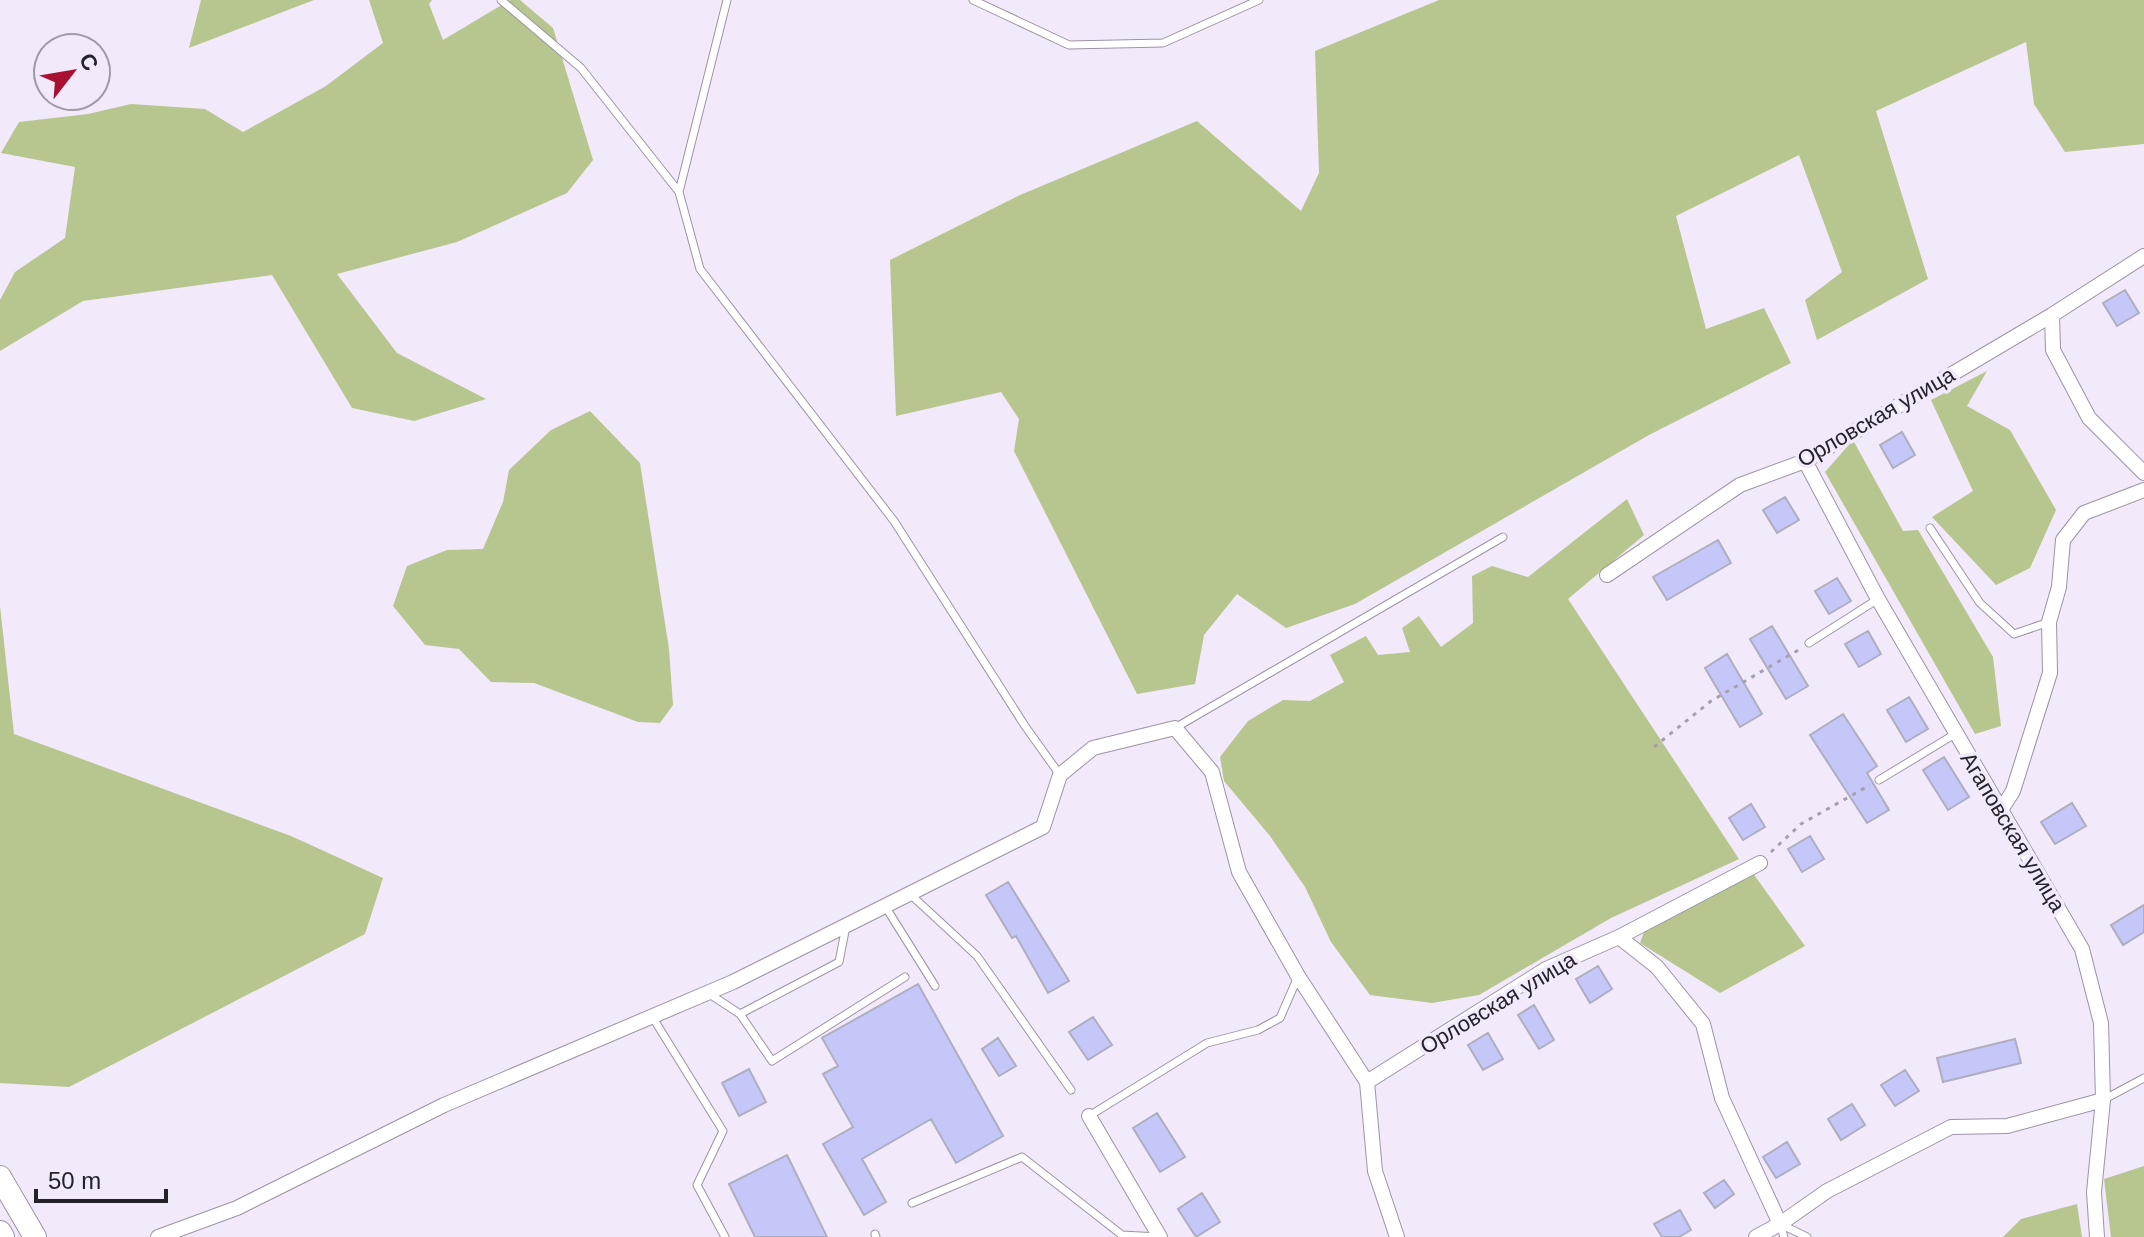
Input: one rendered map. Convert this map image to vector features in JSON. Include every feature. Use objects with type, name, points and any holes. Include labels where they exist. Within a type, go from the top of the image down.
[{"type":"main road","points":[[0,1177],[35,1237]]},
{"type":"street","name":"Орловская улица","points":[[1607,575],[1740,485],[1805,461],[2052,315],[2144,256]]},
{"type":"street","points":[[2052,315],[2053,350],[2089,418],[2144,473]]},
{"type":"street","name":"Агаповская улица","points":[[1805,461],[1878,599],[2082,949],[2101,1023],[2103,1100],[2094,1192],[2097,1237]]},
{"type":"street","points":[[2001,810],[2013,791],[2050,673],[2049,622],[2059,587],[2063,540],[2084,513],[2144,490]]},
{"type":"street","points":[[158,1237],[237,1208],[444,1105],[653,1018],[910,894],[1043,827],[1060,775],[1093,748],[1175,728],[1212,772],[1239,872],[1298,976],[1367,1082],[1375,1171],[1397,1237]]},
{"type":"street","name":"Орловская улица","points":[[1367,1082],[1546,969],[1619,937],[1760,863]]},
{"type":"street","points":[[1619,937],[1657,967],[1703,1024],[1722,1098],[1782,1231]]},
{"type":"street","points":[[1756,1237],[1782,1231],[1827,1191],[1951,1127],[2007,1126],[2103,1100]]},
{"type":"street","points":[[1089,1116],[1160,1237]]},
{"type":"lane","points":[[501,0],[581,68],[679,192],[700,269],[894,521],[1025,726],[1060,775]]},
{"type":"lane","points":[[679,192],[727,0]]},
{"type":"lane","points":[[973,0],[1069,45],[1163,43],[1259,0]]},
{"type":"lane","points":[[1930,528],[1980,603],[2014,634],[2049,622]]},
{"type":"lane","points":[[1175,728],[1503,537]]},
{"type":"lane","points":[[1809,643],[1878,599]]},
{"type":"lane","points":[[1879,780],[1955,734]]},
{"type":"lane","points":[[910,894],[977,956],[1071,1090]]},
{"type":"lane","points":[[885,906],[935,986]]},
{"type":"lane","points":[[740,1014],[839,962],[847,925]]},
{"type":"lane","points":[[1089,1116],[1207,1043],[1258,1030],[1280,1018],[1298,976]]},
{"type":"lane","points":[[708,993],[740,1014],[772,1061],[905,977]]},
{"type":"lane","points":[[653,1018],[723,1131],[697,1185],[725,1237]]},
{"type":"lane","points":[[2103,1100],[2144,1078]]},
{"type":"lane","points":[[912,1203],[1022,1157],[1122,1235],[1160,1237]]},
{"type":"lane","points":[[1782,1231],[1807,1237]]},
{"type":"path","points":[[1654,747],[1711,701],[1809,643]]},
{"type":"path","points":[[1760,863],[1801,824],[1879,780]]},
{"type":"green space","points":[[201,0],[314,0],[189,48]]},
{"type":"green space","points":[[369,0],[432,0],[429,4],[443,40],[510,0],[520,0],[553,28],[593,160],[567,193],[457,242],[337,274],[397,353],[486,399],[414,421],[352,408],[272,275],[83,301],[0,351],[0,300],[15,272],[65,238],[75,167],[1,153],[19,122],[112,112],[112,108],[131,104],[205,109],[243,132],[326,86],[383,43]]},
{"type":"green space","points":[[1439,0],[2144,0],[2144,144],[2065,152],[2034,104],[2026,42],[1876,111],[1928,279],[1817,340],[1805,300],[1842,272],[1799,155],[1676,216],[1706,329],[1764,308],[1791,363],[1649,435],[1355,604],[1286,628],[1237,594],[1204,635],[1195,684],[1137,694],[1014,451],[1019,419],[1001,392],[896,416],[890,260],[1020,195],[1197,121],[1301,211],[1319,173],[1315,51]]},
{"type":"green space","points":[[1987,371],[1967,406],[2010,430],[2056,510],[2030,568],[1996,585],[1932,517],[1973,491],[1931,400]]},
{"type":"green space","points":[[590,411],[640,463],[669,649],[673,705],[660,723],[638,722],[534,683],[491,682],[459,649],[425,645],[393,606],[407,566],[447,550],[483,549],[503,502],[509,470],[551,430]]},
{"type":"green space","points":[[1853,440],[1903,531],[1918,530],[1993,657],[2001,726],[1975,734],[1825,472]]},
{"type":"green space","points":[[1627,499],[1644,535],[1568,599],[1739,859],[1611,918],[1479,995],[1432,1003],[1370,995],[1331,942],[1305,887],[1270,836],[1224,781],[1220,757],[1248,721],[1283,700],[1310,701],[1344,682],[1330,655],[1366,636],[1378,655],[1410,652],[1402,628],[1419,616],[1441,647],[1473,623],[1472,576],[1492,566],[1528,577]]},
{"type":"green space","points":[[0,606],[14,734],[291,836],[383,878],[365,934],[69,1087],[0,1083]]},
{"type":"green space","points":[[1750,869],[1805,946],[1720,993],[1640,943],[1645,929]]},
{"type":"green space","points":[[2144,1166],[2144,1237],[2111,1237],[2104,1179]]},
{"type":"green space","points":[[2077,1204],[2082,1237],[2003,1237],[2021,1219]]},
{"type":"building","points":[[2125,290],[2139,313],[2117,326],[2103,303]]},
{"type":"building","points":[[1902,432],[1915,455],[1893,468],[1880,445]]},
{"type":"building","points":[[1785,497],[1799,520],[1777,533],[1763,510]]},
{"type":"building","points":[[1718,540],[1731,563],[1667,600],[1653,577]]},
{"type":"building","points":[[1837,578],[1851,601],[1829,614],[1815,591]]},
{"type":"building","points":[[1772,626],[1808,686],[1786,699],[1750,639]]},
{"type":"building","points":[[1868,631],[1881,654],[1859,667],[1845,644]]},
{"type":"building","points":[[1727,654],[1762,714],[1740,727],[1705,668]]},
{"type":"building","points":[[1909,697],[1928,729],[1906,742],[1887,710]]},
{"type":"building","points":[[1843,714],[1877,766],[1867,773],[1889,810],[1867,823],[1810,735]]},
{"type":"building","points":[[1944,757],[1969,797],[1948,810],[1923,770]]},
{"type":"building","points":[[2072,803],[2086,826],[2055,844],[2041,822]]},
{"type":"building","points":[[1751,804],[1765,827],[1743,840],[1729,818]]},
{"type":"building","points":[[1810,836],[1824,859],[1802,872],[1788,849]]},
{"type":"building","points":[[1008,882],[1069,981],[1048,993],[1016,936],[1012,938],[986,895]]},
{"type":"building","points":[[2144,905],[2144,932],[2123,945],[2111,925]]},
{"type":"building","points":[[1598,966],[1612,989],[1590,1003],[1576,979]]},
{"type":"building","points":[[918,984],[1003,1136],[956,1163],[931,1119],[862,1159],[886,1202],[864,1215],[823,1144],[853,1127],[823,1074],[838,1066],[822,1038]]},
{"type":"building","points":[[1534,1005],[1554,1040],[1539,1049],[1518,1015]]},
{"type":"building","points":[[1093,1017],[1112,1045],[1088,1060],[1069,1032]]},
{"type":"building","points":[[1488,1033],[1503,1059],[1483,1070],[1468,1045]]},
{"type":"building","points":[[998,1038],[1016,1066],[999,1076],[982,1049]]},
{"type":"building","points":[[2015,1039],[2021,1063],[1943,1082],[1937,1058]]},
{"type":"building","points":[[749,1069],[766,1102],[739,1116],[722,1083]]},
{"type":"building","points":[[1905,1070],[1919,1091],[1895,1106],[1881,1085]]},
{"type":"building","points":[[1852,1104],[1865,1125],[1841,1140],[1828,1119]]},
{"type":"building","points":[[1157,1113],[1185,1157],[1160,1172],[1133,1128]]},
{"type":"building","points":[[1787,1142],[1800,1164],[1776,1178],[1763,1157]]},
{"type":"building","points":[[787,1155],[827,1237],[755,1237],[729,1184]]},
{"type":"building","points":[[1724,1180],[1734,1194],[1715,1208],[1704,1193]]},
{"type":"building","points":[[1202,1193],[1220,1222],[1196,1237],[1178,1209]]},
{"type":"building","points":[[1680,1210],[1691,1230],[1679,1237],[1662,1237],[1654,1224]]}]
